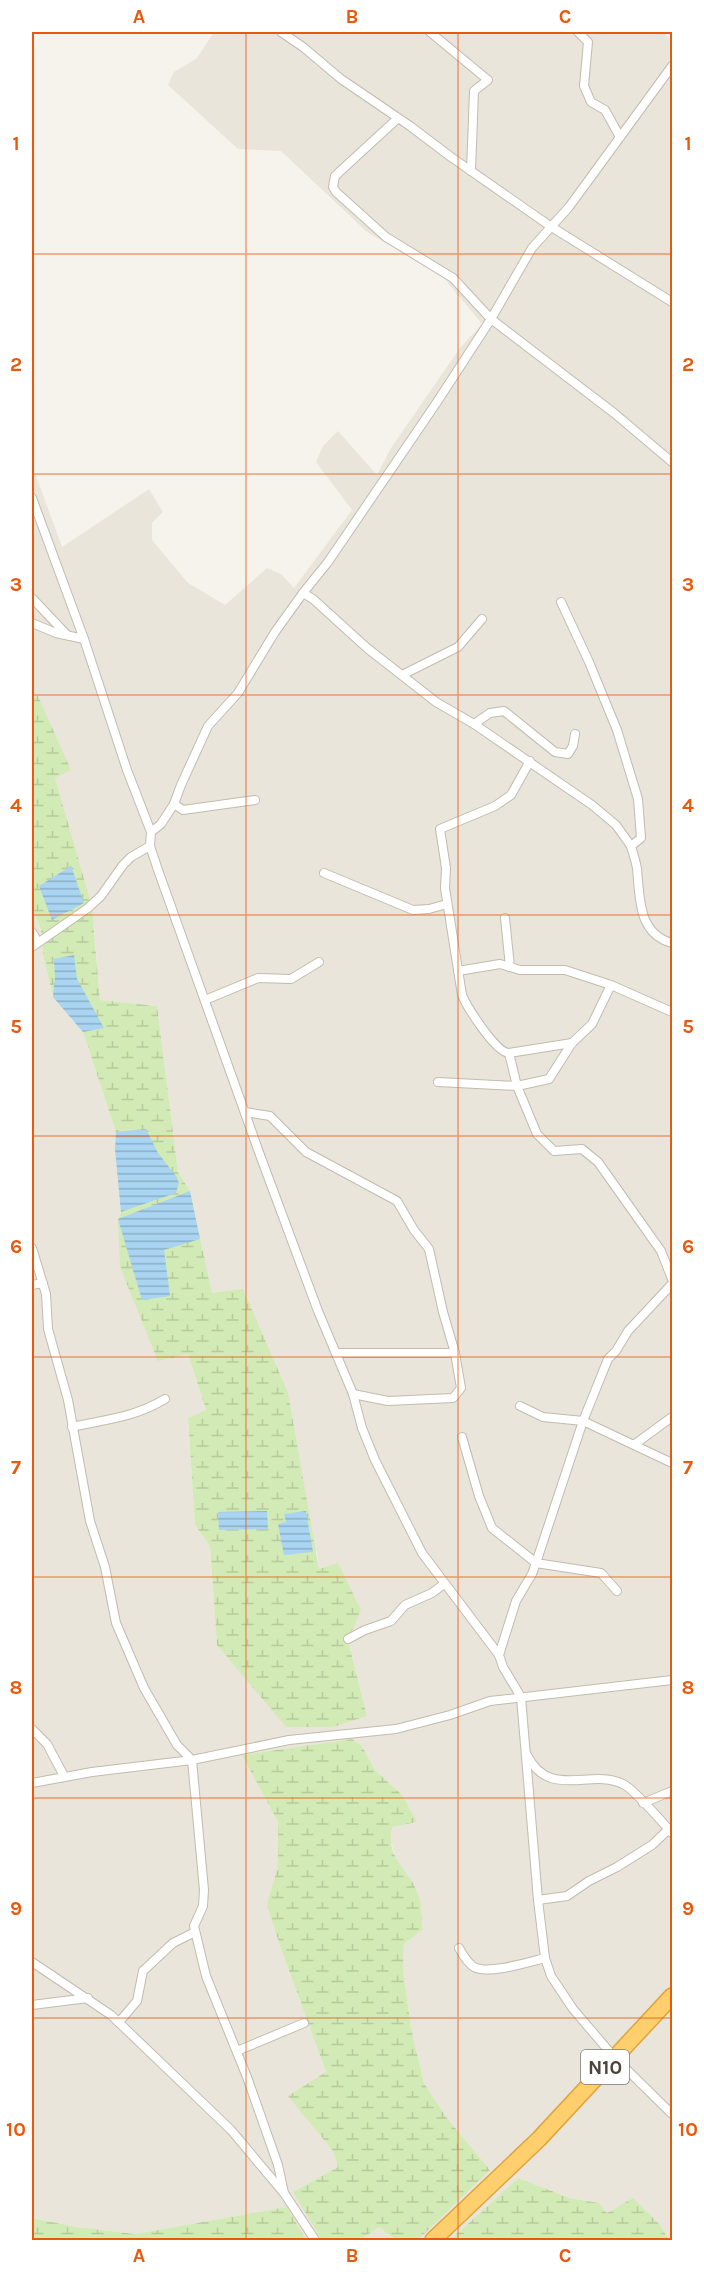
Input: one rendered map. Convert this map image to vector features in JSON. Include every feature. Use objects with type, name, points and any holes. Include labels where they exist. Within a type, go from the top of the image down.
[{"type":"highway","name":"N10","points":[[433,2241],[539,2139],[672,1996]]},
{"type":"street","points":[[281,32],[303,47],[341,80],[435,143],[550,226],[672,302]]},
{"type":"street","points":[[430,32],[488,80],[474,91],[471,171]]},
{"type":"street","points":[[578,32],[588,42],[584,86],[591,102],[605,110],[620,137]]},
{"type":"street","points":[[151,832],[161,824],[174,804],[208,726],[238,693],[275,632],[380,486],[491,319],[532,248],[568,207],[672,66]]},
{"type":"street","points":[[397,119],[344,165],[334,176],[333,187],[342,198],[386,237],[453,278],[491,319],[614,413],[672,462]]},
{"type":"street","points":[[32,498],[151,832],[150,846],[245,1112],[318,1311],[353,1394],[362,1428],[375,1460],[422,1553],[499,1655],[503,1667],[521,1697],[545,1958],[559,1990],[614,2057],[672,2114]]},
{"type":"street","points":[[303,593],[436,702],[530,761],[616,825],[631,846],[637,867],[639,900],[644,918],[656,936],[672,944]]},
{"type":"street","points":[[32,598],[68,636]]},
{"type":"street","points":[[561,602],[590,662],[617,730],[638,799],[640,838],[631,846]]},
{"type":"street","points":[[402,675],[458,646],[482,619]]},
{"type":"street","points":[[32,623],[68,636],[84,639]]},
{"type":"street","points":[[474,724],[490,712],[504,711],[555,752],[564,754],[568,754],[573,746],[575,734]]},
{"type":"street","points":[[530,761],[511,795],[495,806],[440,829],[446,868],[447,904],[458,971],[467,1006],[497,1048],[504,1053],[509,1053],[572,1043]]},
{"type":"street","points":[[174,804],[183,810],[255,800]]},
{"type":"street","points":[[32,932],[35,945],[88,908],[101,896],[131,857],[150,846]]},
{"type":"street","points":[[324,873],[413,910],[447,904]]},
{"type":"street","points":[[505,918],[510,967]]},
{"type":"street","points":[[205,1000],[258,978],[291,979],[320,962]]},
{"type":"street","points":[[458,971],[500,964],[520,970],[565,970],[611,985],[672,1011]]},
{"type":"street","points":[[438,1082],[517,1086],[549,1078],[572,1043],[592,1024],[611,985]]},
{"type":"street","points":[[509,1053],[517,1086],[537,1134],[554,1151],[582,1149],[598,1162],[661,1251],[672,1279]]},
{"type":"street","points":[[245,1112],[270,1116],[306,1152],[397,1201],[414,1230],[429,1249],[455,1353],[461,1388],[453,1398],[388,1401],[353,1394]]},
{"type":"street","points":[[32,1248],[48,1301],[48,1329],[68,1400],[90,1521],[105,1567],[116,1623],[144,1688],[177,1745],[192,1760],[204,1890],[202,1906],[194,1926],[195,1932],[211,1989],[237,2051],[275,2156],[284,2193]]},
{"type":"street","points":[[32,1285],[43,1283]]},
{"type":"street","points":[[499,1655],[516,1601],[532,1574],[583,1421],[608,1359],[616,1351],[628,1331],[672,1284]]},
{"type":"street","points":[[337,1353],[455,1353]]},
{"type":"street","points":[[72,1427],[121,1418],[147,1409],[165,1399]]},
{"type":"street","points":[[520,1406],[543,1417],[583,1421],[672,1463]]},
{"type":"street","points":[[635,1444],[672,1417]]},
{"type":"street","points":[[462,1437],[479,1496],[492,1528],[536,1563],[601,1573],[618,1592]]},
{"type":"street","points":[[348,1640],[365,1630],[391,1621],[405,1605],[432,1593],[444,1584]]},
{"type":"street","points":[[32,1783],[64,1776],[192,1760],[289,1740],[396,1729],[450,1715],[490,1701],[672,1680]]},
{"type":"street","points":[[32,1729],[47,1744],[64,1776]]},
{"type":"street","points":[[525,1751],[531,1762],[544,1776],[562,1781],[609,1780],[624,1784],[671,1831],[617,1867],[589,1881],[567,1896],[538,1900]]},
{"type":"street","points":[[529,1784],[544,1776]]},
{"type":"street","points":[[644,1803],[672,1791]]},
{"type":"street","points":[[119,2022],[136,2001],[143,1971],[173,1943],[195,1932]]},
{"type":"street","points":[[459,1948],[471,1965],[481,1969],[506,1967],[545,1958]]},
{"type":"street","points":[[32,1962],[88,1998],[119,2022],[231,2130],[284,2193],[315,2241]]},
{"type":"street","points":[[32,2005],[88,1998]]},
{"type":"street","points":[[237,2051],[304,2023]]},
{"type":"shaded area","points":[[214,32],[663,32],[672,41],[672,2240],[669,2240],[660,2225],[607,2213],[599,2203],[570,2198],[518,2178],[450,2240],[418,2240],[490,2170],[447,2118],[424,2083],[411,2028],[403,1970],[404,1944],[423,1928],[418,1892],[397,1863],[390,1838],[391,1827],[416,1822],[402,1795],[375,1770],[362,1746],[352,1739],[243,1755],[278,1822],[278,1866],[268,1904],[280,1946],[326,2072],[315,2129],[333,2151],[338,2167],[294,2192],[322,2240],[306,2240],[287,2207],[135,2234],[77,2227],[32,2218],[32,905],[41,930],[43,955],[53,997],[83,1032],[116,1132],[115,1149],[121,1212],[118,1219],[159,1360],[188,1353],[206,1411],[188,1418],[195,1525],[210,1546],[217,1645],[367,1716],[348,1639],[319,1569],[317,1552],[212,1293],[190,1191],[178,1172],[157,1006],[100,1000],[94,927],[55,778],[70,770],[38,696],[32,697],[32,465],[62,547],[149,489],[163,512],[152,523],[152,540],[188,583],[225,605],[267,568],[281,574],[294,588],[352,510],[316,462],[323,446],[338,431],[377,475],[391,448],[460,348],[482,324],[443,277],[367,232],[281,151],[238,149],[168,85],[174,72],[197,58]]},
{"type":"shaded area","points":[[379,2227],[396,2240],[360,2240]]},
{"type":"green space","points":[[38,696],[71,770],[55,778],[92,907],[100,1000],[157,1006],[178,1172],[190,1191],[212,1293],[243,1289],[288,1393],[319,1569],[338,1563],[361,1610],[348,1640],[367,1716],[333,1727],[286,1727],[217,1645],[210,1546],[195,1525],[188,1418],[206,1410],[188,1354],[158,1361],[120,1267],[118,1219],[121,1212],[115,1149],[116,1132],[83,1032],[53,997],[43,955],[41,930],[32,905],[32,697]]},
{"type":"green space","points":[[352,1739],[362,1746],[375,1770],[402,1795],[417,1822],[392,1827],[391,1838],[394,1855],[413,1883],[420,1899],[423,1929],[404,1944],[403,1970],[411,2028],[424,2083],[447,2118],[490,2170],[418,2240],[396,2240],[379,2227],[360,2240],[322,2240],[293,2192],[338,2167],[333,2151],[288,2096],[326,2072],[267,1904],[278,1866],[278,1822],[242,1755]]},
{"type":"green space","points":[[518,2178],[570,2198],[599,2203],[607,2213],[633,2198],[660,2225],[669,2240],[450,2240]]},
{"type":"green space","points":[[287,2207],[306,2240],[32,2240],[32,2218],[77,2227],[135,2234]]},
{"type":"water","points":[[71,866],[84,903],[52,920],[39,886]]},
{"type":"water","points":[[74,955],[77,979],[104,1028],[83,1032],[53,997],[54,959]]},
{"type":"water","points":[[146,1129],[158,1153],[176,1176],[179,1183],[176,1193],[121,1212],[115,1149],[116,1132]]},
{"type":"water","points":[[190,1191],[200,1239],[164,1250],[170,1296],[142,1300],[118,1219]]},
{"type":"water","points":[[267,1511],[268,1529],[219,1530],[218,1512]]},
{"type":"water","points":[[306,1511],[313,1552],[284,1555],[278,1524],[286,1522],[284,1514]]}]
